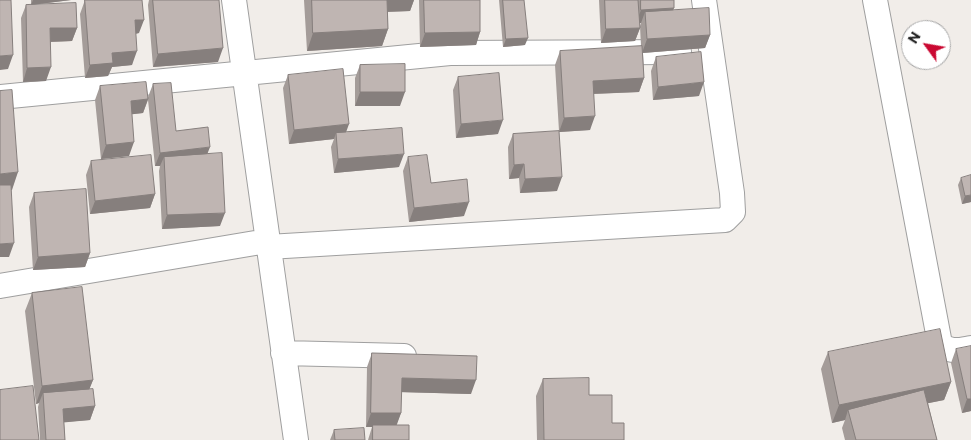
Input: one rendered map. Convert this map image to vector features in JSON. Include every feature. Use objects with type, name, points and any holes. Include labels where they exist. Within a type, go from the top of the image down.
[{"type":"street","points":[[234,0],[296,440]]},
{"type":"street","points":[[0,286],[268,244],[725,220],[733,212],[732,193],[704,0]]},
{"type":"street","points":[[875,0],[940,344],[952,351],[971,348]]},
{"type":"street","points":[[0,97],[450,53],[679,52]]},
{"type":"street","points":[[283,353],[429,356]]},
{"type":"building","points":[[0,0],[11,0],[13,55],[0,56]]},
{"type":"building","points":[[85,0],[142,0],[144,20],[135,20],[137,51],[112,53],[113,63],[90,65]]},
{"type":"building","points":[[153,0],[219,0],[223,48],[158,54]]},
{"type":"building","points":[[312,0],[387,0],[388,29],[313,33]]},
{"type":"building","points":[[424,0],[480,0],[480,32],[425,33]]},
{"type":"building","points":[[503,0],[524,0],[528,38],[506,39]]},
{"type":"building","points":[[605,0],[638,0],[640,28],[606,29]]},
{"type":"building","points":[[641,0],[674,0],[674,8],[641,10]]},
{"type":"building","points":[[76,3],[77,28],[50,28],[51,67],[27,68],[26,5]]},
{"type":"building","points":[[709,8],[710,35],[647,39],[645,12]]},
{"type":"building","points":[[642,46],[644,78],[593,81],[595,116],[564,118],[560,51]]},
{"type":"building","points":[[701,52],[704,82],[658,87],[656,57]]},
{"type":"building","points":[[405,64],[405,92],[360,92],[360,65]]},
{"type":"building","points":[[343,69],[349,124],[294,130],[288,75]]},
{"type":"building","points":[[499,73],[503,120],[461,124],[458,77]]},
{"type":"building","points":[[146,82],[148,99],[131,101],[134,142],[106,145],[100,86]]},
{"type":"building","points":[[171,83],[176,131],[208,127],[210,147],[160,153],[153,84]]},
{"type":"building","points":[[12,90],[18,172],[0,174],[0,91]]},
{"type":"building","points":[[402,128],[404,154],[338,159],[336,133]]},
{"type":"building","points":[[559,131],[562,177],[525,179],[524,164],[514,165],[513,134]]},
{"type":"building","points":[[222,153],[225,213],[167,215],[164,157]]},
{"type":"building","points":[[151,155],[155,194],[95,201],[91,161]]},
{"type":"building","points":[[427,155],[431,183],[467,179],[469,202],[414,208],[408,157]]},
{"type":"building","points":[[971,175],[971,195],[965,196],[961,178]]},
{"type":"building","points":[[0,185],[11,185],[14,243],[0,244]]},
{"type":"building","points":[[86,189],[90,253],[38,257],[34,193]]},
{"type":"building","points":[[82,287],[93,380],[42,386],[32,293]]},
{"type":"building","points":[[940,329],[951,382],[839,405],[828,352]]},
{"type":"building","points":[[971,346],[971,399],[967,399],[956,349]]},
{"type":"building","points":[[372,353],[477,356],[476,380],[402,378],[401,413],[371,413]]},
{"type":"building","points":[[589,378],[589,395],[612,395],[612,423],[624,423],[624,440],[544,440],[543,379]]},
{"type":"building","points":[[33,386],[39,440],[0,440],[0,390]]},
{"type":"building","points":[[93,389],[95,406],[63,409],[65,440],[46,440],[43,393]]},
{"type":"building","points":[[924,390],[937,440],[856,440],[848,410]]},
{"type":"building","points":[[373,425],[409,425],[409,440],[373,440]]},
{"type":"building","points":[[364,428],[365,440],[335,440],[334,430]]}]
